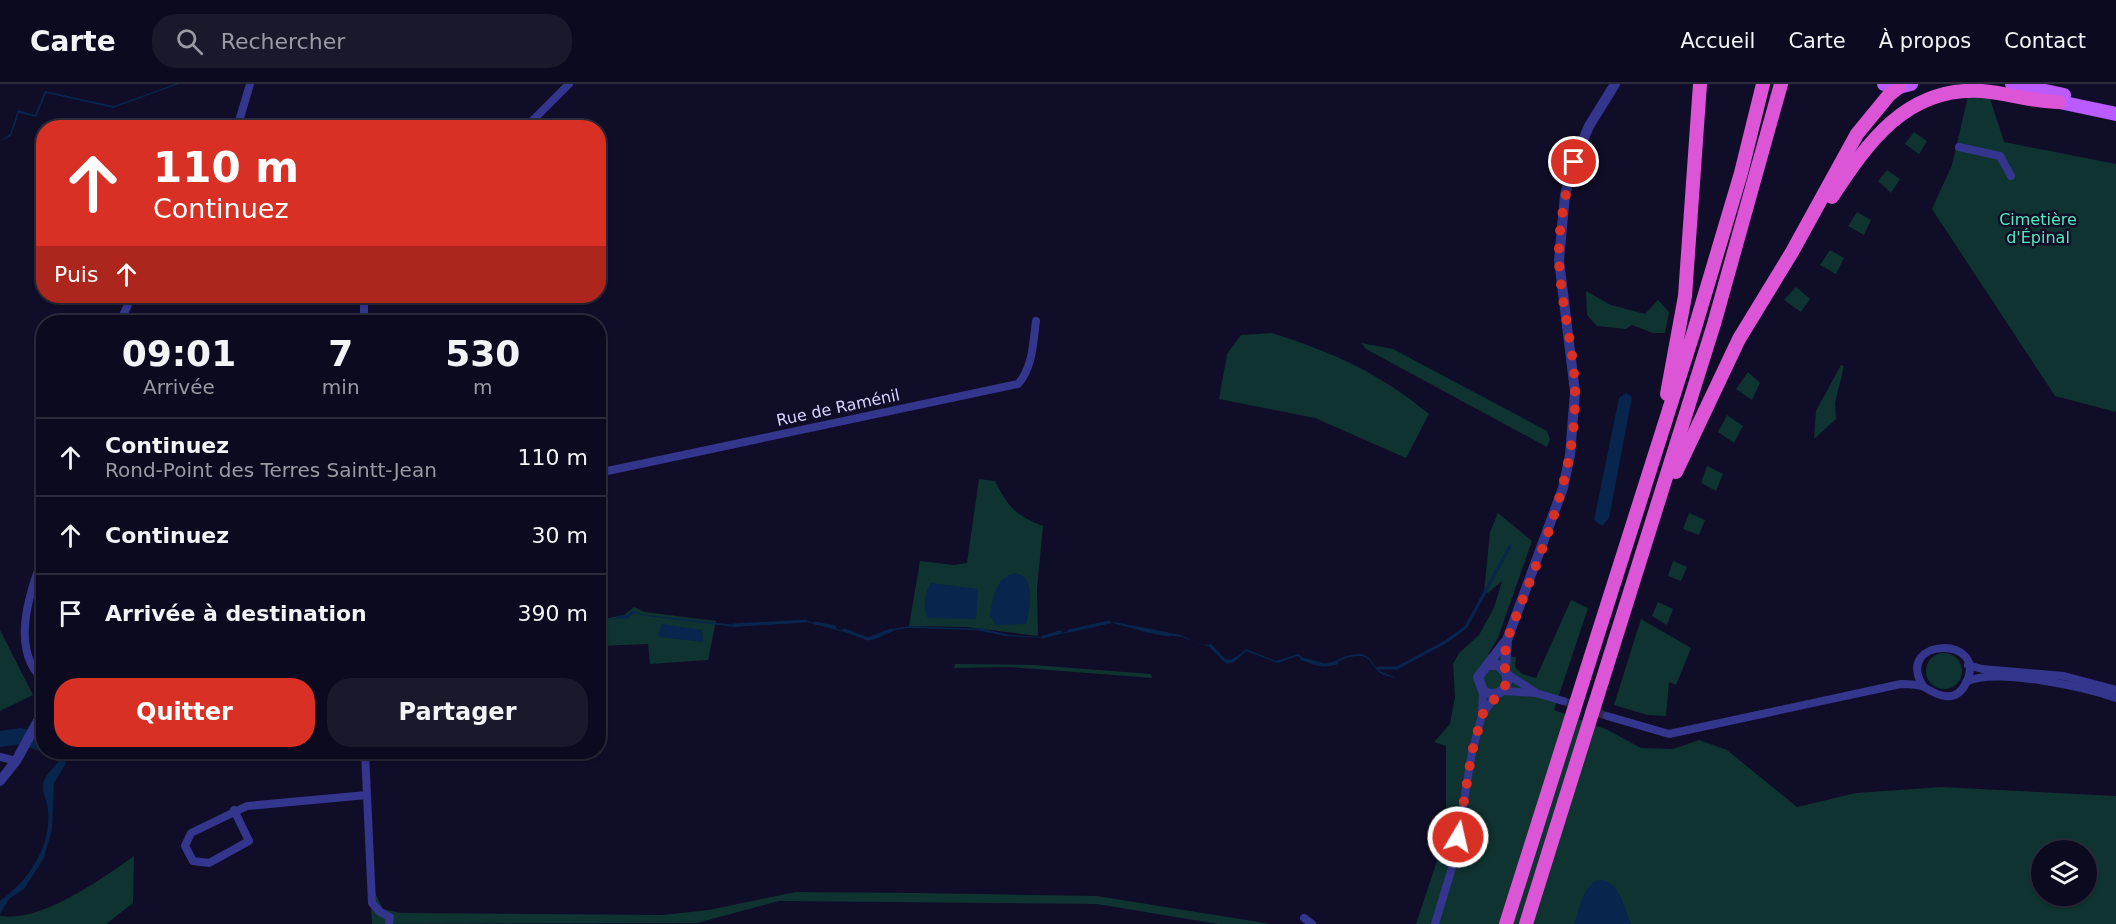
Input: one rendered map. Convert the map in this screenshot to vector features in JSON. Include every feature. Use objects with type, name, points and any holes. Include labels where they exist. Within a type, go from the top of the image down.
[{"type":"highway","points":[[1661,437],[1684,296],[1700,84]]},
{"type":"highway","points":[[1506,924],[1716,261],[1763,84]]},
{"type":"highway","points":[[1526,924],[1714,324],[1781,84]]},
{"type":"highway","points":[[1654,521],[1738,339],[1792,252],[1857,134],[1875,110],[1905,86]]},
{"type":"highway","points":[[1792,252],[1872,140],[1896,117],[1910,109],[1940,97],[1971,92],[2039,102],[2060,102]]},
{"type":"main road","points":[[1884,84],[1905,86]]},
{"type":"main road","points":[[1987,84],[2116,114]]},
{"type":"main road","points":[[2012,84],[2116,105]]},
{"type":"street","points":[[239,120],[250,84]]},
{"type":"street","points":[[533,120],[569,84]]},
{"type":"street","points":[[1435,924],[1454,861],[1472,752],[1482,715],[1483,691],[1478,677],[1507,640],[1563,488],[1570,455],[1575,392],[1559,260],[1565,195],[1574,162],[1589,126],[1615,85]]},
{"type":"street","points":[[1959,147],[2000,156],[2011,176]]},
{"type":"street","name":"Rue de Raménil","points":[[606,470],[1018,384],[1025,375],[1031,358],[1036,321]]},
{"type":"street","points":[[36,582],[24,626],[25,647],[36,669]]},
{"type":"street","points":[[1482,715],[1507,683],[1507,640]]},
{"type":"street","points":[[1901,684],[1918,671],[1929,650],[1945,646],[1959,652],[1968,665],[1982,669],[2064,676],[2116,690]]},
{"type":"street","points":[[1488,665],[1498,665],[1536,693]]},
{"type":"street","points":[[1966,682],[1968,665]]},
{"type":"street","points":[[1918,671],[1923,686],[1933,694],[1946,697],[1958,692],[1966,682],[1981,676],[2072,685],[2116,698]]},
{"type":"street","points":[[1607,716],[1668,734],[1901,684],[1923,686]]},
{"type":"street","points":[[1483,691],[1498,695],[1536,693],[1563,700]]},
{"type":"street","points":[[0,781],[16,761],[36,724]]},
{"type":"street","points":[[0,757],[16,761]]},
{"type":"street","points":[[365,759],[372,903],[380,912],[390,917],[389,924]]},
{"type":"street","points":[[234,810],[249,841],[209,863],[193,861],[186,846],[191,833],[234,810],[258,803],[367,795]]},
{"type":"street","points":[[1304,918],[1312,924]]},
{"type":"green space","name":"Cimetière d'Épinal","points":[[1968,96],[1990,98],[2004,142],[2116,164],[2116,412],[2055,396],[1932,209],[1952,165]]},
{"type":"green space","points":[[1914,132],[1927,141],[1919,154],[1905,144]]},
{"type":"green space","points":[[1887,170],[1900,179],[1891,193],[1878,181]]},
{"type":"green space","points":[[1857,212],[1871,220],[1864,235],[1848,226]]},
{"type":"green space","points":[[1830,250],[1844,258],[1836,274],[1820,265]]},
{"type":"green space","points":[[1796,287],[1810,299],[1801,312],[1784,300]]},
{"type":"green space","points":[[1586,291],[1611,305],[1645,314],[1658,300],[1669,312],[1665,333],[1653,333],[1632,325],[1626,329],[1597,326],[1587,315]]},
{"type":"green space","points":[[1272,333],[1316,348],[1355,365],[1392,386],[1429,414],[1406,458],[1315,418],[1219,399],[1227,354],[1241,335]]},
{"type":"green space","points":[[1361,343],[1393,349],[1547,431],[1550,439],[1547,447],[1366,349]]},
{"type":"green space","points":[[1841,365],[1844,366],[1835,403],[1836,419],[1814,439],[1816,411]]},
{"type":"green space","points":[[1748,372],[1760,383],[1752,400],[1736,389]]},
{"type":"green space","points":[[1727,415],[1743,426],[1734,443],[1718,432]]},
{"type":"green space","points":[[1707,466],[1723,474],[1716,491],[1701,483]]},
{"type":"green space","points":[[979,479],[995,481],[1014,510],[1043,526],[1037,589],[1038,636],[967,627],[909,626],[920,561],[954,565],[967,563]]},
{"type":"green space","points":[[1498,513],[1532,541],[1498,638],[1488,654],[1516,657],[1515,667],[1522,674],[1536,678],[1571,600],[1588,608],[1554,710],[1608,730],[1641,748],[1673,749],[1699,740],[1727,750],[1797,807],[1856,793],[1941,787],[2116,796],[2116,924],[1416,924],[1442,846],[1446,818],[1446,746],[1434,742],[1450,724],[1455,697],[1453,664],[1459,653],[1479,635],[1494,608],[1502,581],[1488,593],[1484,592],[1490,532]]},
{"type":"green space","points":[[1689,513],[1705,520],[1699,535],[1683,529]]},
{"type":"green space","points":[[1673,561],[1687,567],[1681,581],[1668,576]]},
{"type":"green space","points":[[1658,602],[1673,609],[1667,625],[1652,616]]},
{"type":"green space","points":[[634,607],[645,612],[716,621],[708,660],[650,664],[648,644],[606,646],[606,619],[624,615]]},
{"type":"green space","points":[[1641,619],[1691,648],[1676,685],[1669,682],[1666,716],[1647,715],[1614,705]]},
{"type":"green space","points":[[0,630],[33,695],[0,711]]},
{"type":"green space","points":[[1944,653],[1957,658],[1962,671],[1957,684],[1944,689],[1931,684],[1926,671],[1931,658]]},
{"type":"green space","points":[[955,664],[1034,665],[1151,674],[1152,678],[1010,667],[954,668]]},
{"type":"green space","points":[[363,759],[374,891],[383,909],[401,913],[663,915],[709,910],[796,892],[917,893],[1097,896],[1271,924],[1218,924],[1097,904],[779,901],[697,923],[372,924]]},
{"type":"green space","points":[[134,856],[133,903],[106,924],[0,924],[0,916],[33,913],[70,897]]},
{"type":"water","points":[[179,84],[113,108],[46,93],[36,117],[19,113],[11,136],[0,141],[10,134],[18,110],[35,115],[45,91],[114,106]]},
{"type":"water","points":[[1626,393],[1632,397],[1609,518],[1602,526],[1594,520],[1619,398]]},
{"type":"water","points":[[1016,573],[1027,581],[1029,587],[1030,602],[1026,624],[996,625],[990,616],[996,589],[1009,575]]},
{"type":"water","points":[[931,583],[978,589],[976,619],[928,618],[925,600]]},
{"type":"water","points":[[633,611],[646,615],[736,625],[808,621],[871,638],[892,629],[909,626],[984,629],[1010,635],[1041,637],[1115,622],[1181,635],[1195,642],[1182,637],[1150,633],[1112,623],[1043,638],[1006,636],[976,630],[906,628],[895,630],[873,640],[807,622],[735,627],[646,616],[634,613],[627,618],[606,620],[625,617]]},
{"type":"water","points":[[662,624],[702,630],[703,642],[660,637],[658,635]]},
{"type":"water","points":[[1202,644],[1210,645],[1227,662],[1232,661],[1246,649],[1276,661],[1298,654],[1317,664],[1331,663],[1344,657],[1360,654],[1367,657],[1379,670],[1396,678],[1382,674],[1369,660],[1360,656],[1343,659],[1331,665],[1317,666],[1297,656],[1278,663],[1246,651],[1234,662],[1227,664],[1210,647]]},
{"type":"water","points":[[60,759],[66,759],[65,765],[54,783],[52,829],[44,858],[24,889],[9,899],[0,914],[0,901],[11,893],[29,872],[42,849],[48,823],[48,809],[43,785],[47,775]]},
{"type":"water","points":[[1598,880],[1611,884],[1616,889],[1631,924],[1574,924],[1585,893]]},
{"type":"waterway","points":[[1378,668],[1397,668],[1447,641],[1466,627],[1510,546]]},
{"type":"waterway","points":[[618,617],[627,617],[633,612]]},
{"type":"waterway","points":[[734,625],[806,621]]},
{"type":"waterway","points":[[1069,631],[1109,622]]},
{"type":"waterway","points":[[815,623],[835,627]]},
{"type":"waterway","points":[[844,630],[868,639],[891,630]]},
{"type":"waterway","points":[[1043,637],[1060,632]]},
{"type":"waterway","points":[[1156,633],[1170,635]]},
{"type":"waterway","points":[[1210,645],[1225,661],[1232,661],[1236,658]]},
{"type":"waterway","points":[[1302,659],[1325,665],[1337,663]]},
{"type":"waterway","points":[[0,739],[21,736],[36,741]]},
{"type":"tunnel","points":[[1563,701],[1607,716]]},
{"type":"route","points":[[1458,837],[1472,752],[1482,715],[1507,683],[1504,661],[1507,640],[1563,488],[1570,455],[1575,392],[1559,260],[1560,226],[1574,162]]}]
